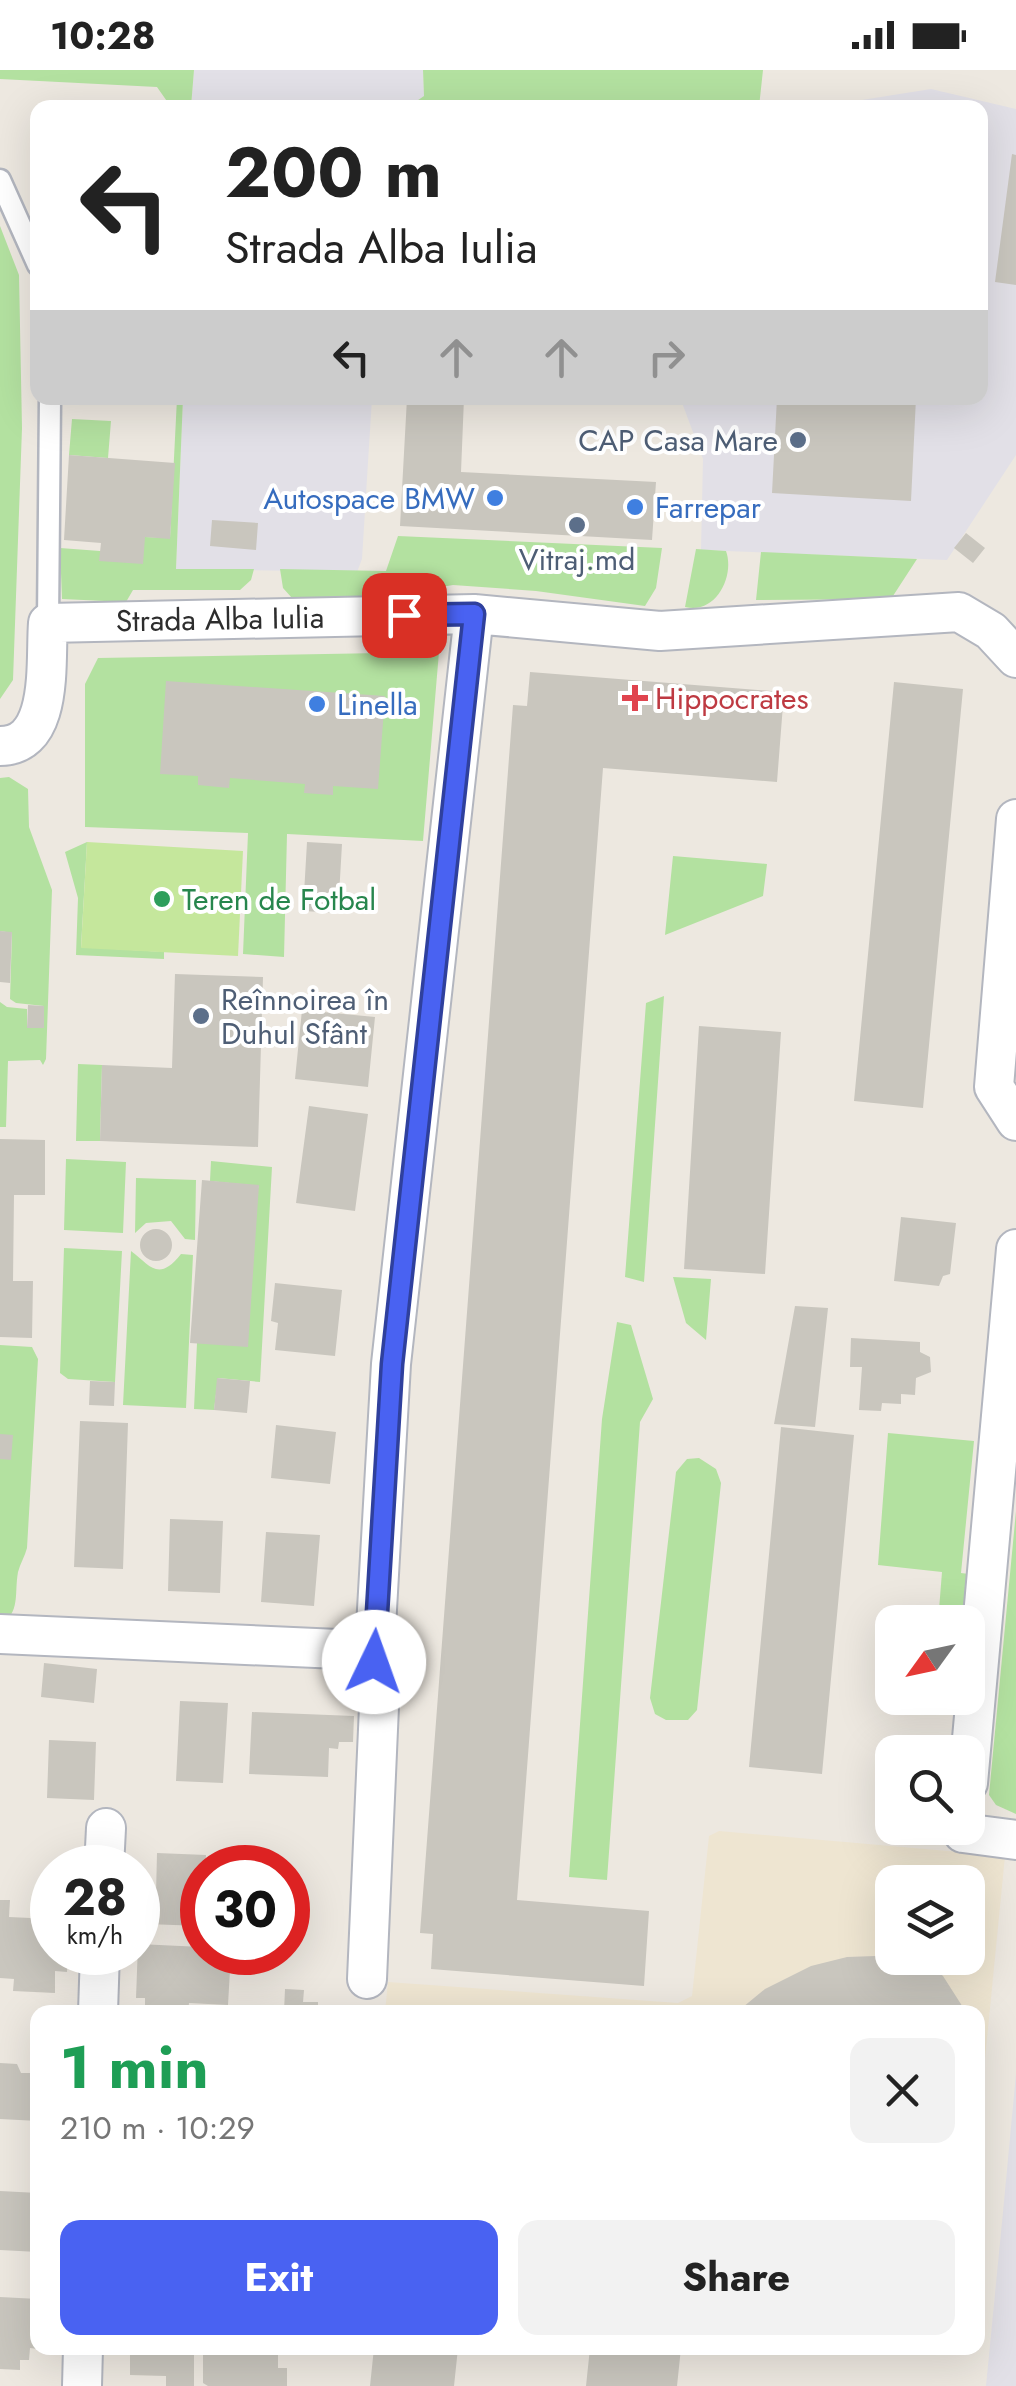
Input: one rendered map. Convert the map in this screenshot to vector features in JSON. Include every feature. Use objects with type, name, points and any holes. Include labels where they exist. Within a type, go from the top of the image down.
[{"type":"street","name":"Strada Alba Iulia","points":[[48,623],[474,614],[660,630],[959,612],[991,631],[1016,658]]},
{"type":"street","points":[[367,1979],[380,1684],[374,1662],[392,1364],[474,614]]},
{"type":"street","points":[[0,746],[11,746],[31,735],[40,714],[48,623]]},
{"type":"street","points":[[1016,818],[994,1087],[1016,1121]]},
{"type":"street","points":[[972,1735],[1016,1249]]},
{"type":"street","points":[[0,1634],[338,1649],[374,1662]]},
{"type":"street","points":[[105,1845],[106,1828]]},
{"type":"street","points":[[985,1835],[1016,1840]]},
{"type":"street","points":[[98,2005],[99,1975]]},
{"type":"street","points":[[82,2386],[84,2355]]},
{"type":"lane","points":[[0,180],[30,247]]},
{"type":"lane","points":[[48,623],[50,405]]},
{"type":"shaded area","points":[[194,70],[423,70],[424,96],[418,100],[192,100]]},
{"type":"shaded area","points":[[931,89],[978,100],[862,100]]},
{"type":"shaded area","points":[[988,102],[1016,109],[1016,455],[947,560],[701,550],[703,459],[683,405],[988,405]]},
{"type":"shaded area","points":[[183,405],[372,405],[362,559],[357,572],[176,569]]},
{"type":"shaded area","points":[[719,1831],[1005,1856],[985,2059],[985,2005],[386,2005],[388,1982],[678,2003],[692,1996],[709,1836]]},
{"type":"shaded area","points":[[1016,2074],[1016,2386],[986,2386],[1003,2212]]},
{"type":"green space","points":[[0,70],[194,70],[192,100],[166,100],[157,87],[0,79]]},
{"type":"green space","points":[[423,70],[763,70],[760,100],[418,100],[424,96]]},
{"type":"green space","points":[[0,226],[19,275],[22,428],[13,680],[0,699]]},
{"type":"green space","points":[[177,405],[183,405],[176,569],[254,569],[251,580],[240,590],[133,590],[126,602],[62,599],[60,548],[100,551],[145,537],[170,538]]},
{"type":"green space","points":[[72,419],[111,421],[108,458],[69,455]]},
{"type":"green space","points":[[398,536],[662,548],[656,588],[645,606],[536,591],[453,585],[378,598],[292,598],[283,588],[280,569],[386,571]]},
{"type":"green space","points":[[696,549],[726,551],[728,571],[714,599],[696,608],[685,607]]},
{"type":"green space","points":[[761,552],[917,559],[891,599],[756,600]]},
{"type":"green space","points":[[439,652],[423,841],[287,834],[284,957],[243,954],[248,833],[85,827],[85,684],[98,658]]},
{"type":"green space","points":[[9,777],[28,789],[29,827],[52,890],[46,1059],[43,1065],[40,1060],[8,1061],[6,1127],[0,1127],[0,1002],[7,1007],[27,1009],[27,1028],[44,1027],[44,1006],[10,999],[12,933],[0,931],[0,778]]},
{"type":"green space","points":[[87,842],[81,947],[164,952],[164,959],[76,955],[78,898],[65,852]]},
{"type":"green space","name":"Teren de Fotbal","points":[[87,842],[243,851],[238,956],[81,948]]},
{"type":"green space","points":[[673,856],[767,864],[763,896],[665,935]]},
{"type":"green space","points":[[664,996],[644,1282],[625,1277],[646,1003]]},
{"type":"green space","points":[[78,1064],[102,1065],[100,1141],[76,1141]]},
{"type":"green space","points":[[66,1159],[126,1162],[123,1233],[64,1230]]},
{"type":"green space","points":[[211,1161],[272,1167],[260,1382],[218,1378],[214,1410],[194,1409],[197,1343],[259,1186],[210,1181]]},
{"type":"green space","points":[[136,1178],[196,1180],[195,1240],[185,1239],[171,1221],[146,1223],[135,1233]]},
{"type":"green space","points":[[64,1248],[122,1251],[115,1382],[68,1379],[60,1373]]},
{"type":"green space","points":[[131,1251],[154,1269],[166,1268],[181,1254],[193,1255],[186,1408],[123,1405]]},
{"type":"green space","points":[[673,1277],[711,1279],[706,1340],[686,1323]]},
{"type":"green space","points":[[617,1322],[631,1325],[653,1399],[640,1422],[607,1880],[569,1877],[602,1419]]},
{"type":"green space","points":[[0,1345],[32,1347],[38,1359],[27,1548],[18,1572],[14,1608],[0,1626]]},
{"type":"green space","points":[[888,1433],[974,1441],[961,1573],[969,1574],[966,1605],[939,1605],[942,1572],[878,1565]]},
{"type":"green space","points":[[699,1458],[716,1469],[721,1483],[697,1710],[688,1720],[666,1720],[655,1714],[650,1698],[676,1472],[687,1459]]},
{"type":"green space","points":[[1016,1511],[1016,1814],[996,1805],[989,1795]]},
{"type":"building","points":[[1012,154],[1016,155],[1016,285],[995,282]]},
{"type":"building","points":[[407,405],[464,405],[461,472],[656,482],[652,540],[400,526]]},
{"type":"building","points":[[777,405],[916,405],[911,501],[772,493]]},
{"type":"building","points":[[69,455],[175,463],[170,539],[145,537],[143,564],[99,561],[101,543],[64,540]]},
{"type":"building","points":[[212,520],[258,523],[256,550],[210,546]]},
{"type":"building","points":[[966,533],[985,548],[973,563],[954,548]]},
{"type":"building","points":[[530,672],[784,692],[777,782],[603,768],[517,1900],[649,1911],[644,1986],[431,1969],[433,1934],[420,1933],[513,705],[527,706]]},
{"type":"building","points":[[166,681],[385,696],[378,789],[333,786],[333,795],[304,793],[305,784],[230,778],[229,788],[198,785],[198,776],[160,774]]},
{"type":"building","points":[[894,682],[963,689],[923,1108],[854,1101]]},
{"type":"building","points":[[307,842],[342,844],[338,913],[303,911]]},
{"type":"building","points":[[0,931],[12,932],[10,983],[0,982]]},
{"type":"building","points":[[175,974],[263,977],[258,1147],[100,1141],[102,1065],[172,1068]]},
{"type":"building","points":[[28,1005],[44,1006],[44,1028],[27,1028]]},
{"type":"building","points":[[302,1010],[375,1017],[368,1087],[295,1079]]},
{"type":"building","points":[[699,1026],[781,1032],[765,1274],[684,1269]]},
{"type":"building","points":[[309,1106],[368,1114],[355,1211],[296,1203]]},
{"type":"building","points":[[0,1139],[45,1140],[45,1195],[14,1195],[13,1281],[33,1281],[32,1338],[0,1337]]},
{"type":"building","points":[[202,1180],[259,1185],[248,1347],[190,1343]]},
{"type":"building","points":[[901,1217],[956,1223],[950,1274],[943,1276],[939,1286],[894,1281]]},
{"type":"building","points":[[156,1229],[167,1234],[172,1245],[167,1256],[156,1261],[145,1256],[140,1245],[145,1234]]},
{"type":"building","points":[[275,1283],[342,1290],[335,1356],[275,1350],[278,1323],[271,1321]]},
{"type":"building","points":[[795,1306],[828,1308],[815,1427],[774,1424]]},
{"type":"building","points":[[851,1338],[920,1342],[920,1352],[930,1357],[931,1372],[916,1378],[915,1395],[901,1394],[901,1404],[882,1403],[881,1411],[859,1410],[862,1367],[850,1367]]},
{"type":"building","points":[[217,1378],[250,1381],[247,1413],[214,1410]]},
{"type":"building","points":[[90,1381],[115,1382],[114,1406],[89,1405]]},
{"type":"building","points":[[80,1421],[128,1423],[123,1569],[74,1567]]},
{"type":"building","points":[[276,1425],[336,1432],[330,1484],[271,1478]]},
{"type":"building","points":[[781,1427],[854,1435],[822,1774],[749,1767]]},
{"type":"building","points":[[0,1434],[13,1435],[11,1460],[0,1459]]},
{"type":"building","points":[[170,1519],[223,1521],[220,1593],[168,1591]]},
{"type":"building","points":[[266,1532],[320,1535],[314,1606],[261,1602]]},
{"type":"building","points":[[44,1663],[97,1669],[94,1703],[41,1697]]},
{"type":"building","points":[[180,1701],[228,1703],[223,1783],[176,1781]]},
{"type":"building","points":[[252,1712],[354,1716],[353,1742],[339,1742],[338,1749],[329,1748],[328,1777],[249,1774]]},
{"type":"building","points":[[49,1740],[96,1742],[94,1800],[47,1798]]},
{"type":"building","points":[[160,1853],[180,1854],[180,1925],[160,1924]]},
{"type":"building","points":[[0,1900],[10,1900],[9,1917],[30,1918],[30,1975],[55,1975],[55,1993],[13,1991],[14,1979],[0,1978]]},
{"type":"building","points":[[160,1945],[180,1946],[180,1975],[230,1975],[228,2005],[145,2005],[145,1998],[136,1998],[137,1975],[160,1975]]},
{"type":"building","points":[[875,1956],[875,1975],[942,1975],[962,2005],[746,2005],[765,1989],[811,1966],[847,1957]]},
{"type":"building","points":[[285,1989],[304,1990],[303,2002],[318,2002],[318,2005],[284,2005]]},
{"type":"building","points":[[0,2063],[17,2064],[21,2073],[30,2073],[30,2121],[0,2119]]},
{"type":"building","points":[[0,2191],[30,2193],[30,2252],[0,2250]]},
{"type":"building","points":[[0,2297],[30,2299],[29,2360],[20,2360],[20,2370],[0,2369]]},
{"type":"building","points":[[130,2355],[194,2355],[194,2386],[166,2386],[166,2376],[130,2375]]},
{"type":"building","points":[[203,2355],[278,2355],[278,2368],[287,2368],[287,2386],[203,2383]]},
{"type":"building","points":[[373,2355],[457,2355],[454,2386],[370,2386]]},
{"type":"building","points":[[589,2355],[680,2355],[677,2386],[586,2386]]},
{"type":"place","name":"CAP Casa Mare","points":[[798,440]]},
{"type":"place","name":"Autospace BMW","points":[[495,498]]},
{"type":"place","name":"Farrepar","points":[[635,507]]},
{"type":"place","name":"Vitraj.md","points":[[577,525]]},
{"type":"place","name":"Hippocrates","points":[[635,698]]},
{"type":"place","name":"Linella","points":[[317,704]]},
{"type":"place","name":"Teren de Fotbal","points":[[162,899]]},
{"type":"place","name":"Reînnoirea în Duhul Sfânt","points":[[201,1016]]},
{"type":"route","points":[[374,1662],[392,1364],[474,614],[404,615]]}]
